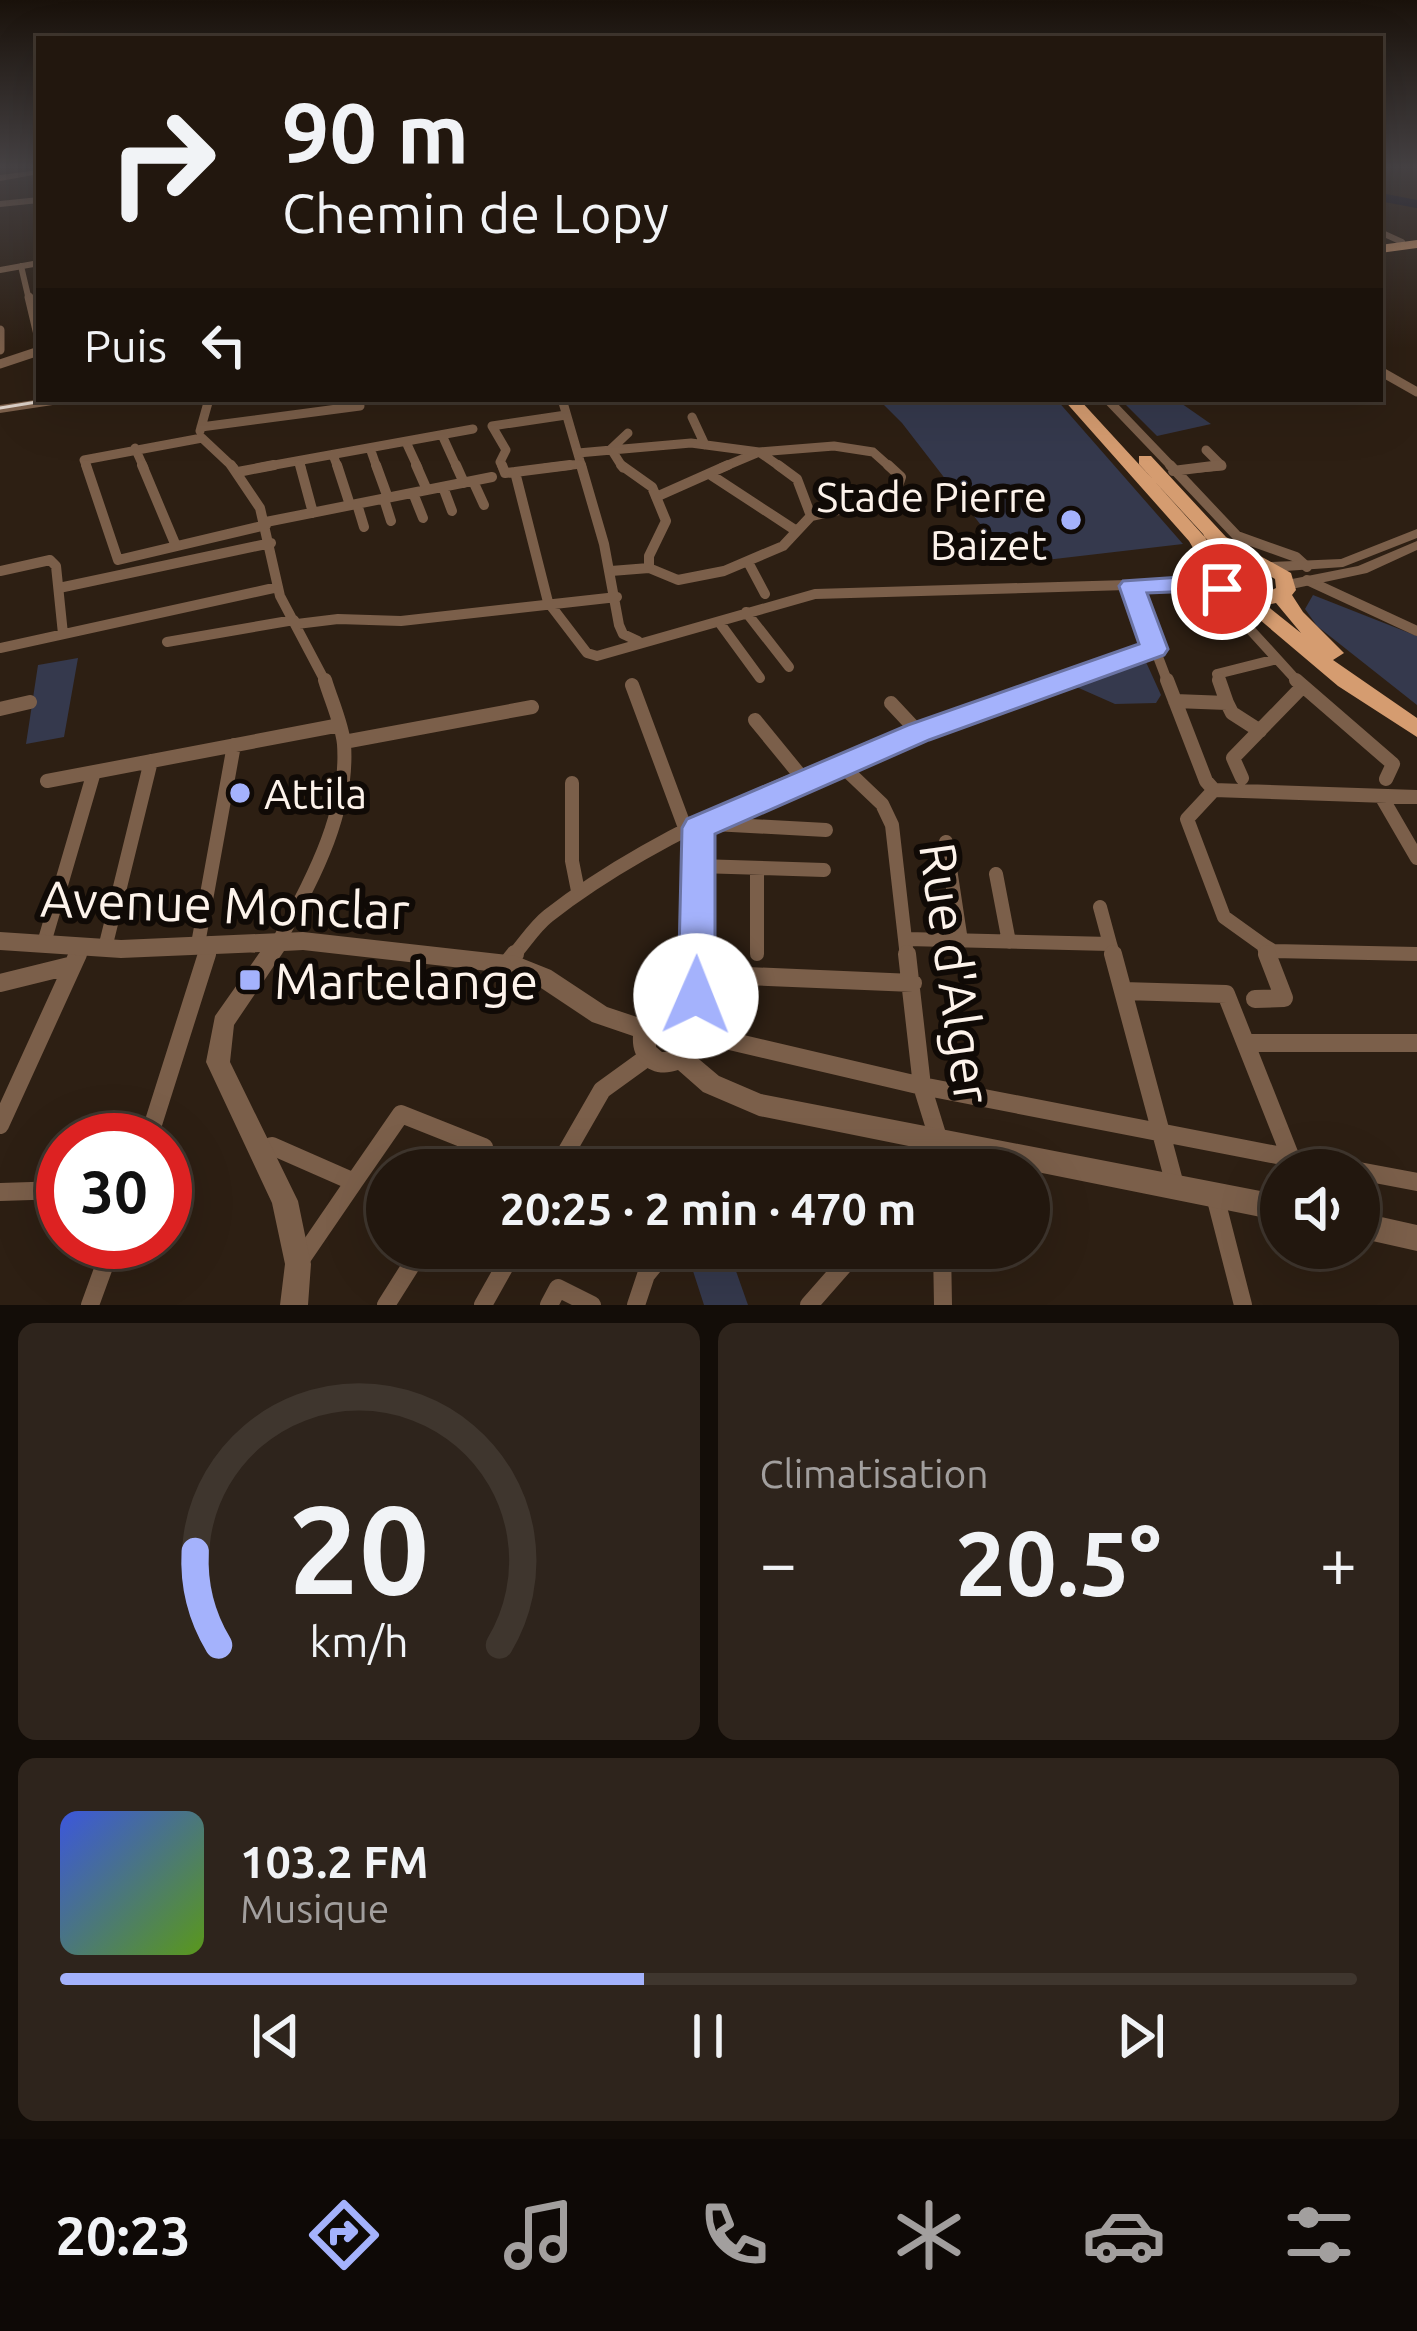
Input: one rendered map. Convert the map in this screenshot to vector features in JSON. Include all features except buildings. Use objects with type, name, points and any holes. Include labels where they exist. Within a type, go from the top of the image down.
[{"type":"main road","points":[[1073,402],[1196,538],[1210,578],[1239,605],[1268,613],[1417,744]]},
{"type":"main road","points":[[1092,402],[1219,541],[1298,581]]},
{"type":"main road","points":[[1210,578],[1227,559],[1247,559]]},
{"type":"main road","points":[[1239,605],[1266,600],[1298,581]]},
{"type":"main road","points":[[1298,581],[1295,616],[1339,659],[1417,715]]},
{"type":"main road","points":[[1346,681],[1417,729]]},
{"type":"street","points":[[1383,233],[1412,242]]},
{"type":"street","points":[[0,270],[36,264]]},
{"type":"street","points":[[21,266],[36,327]]},
{"type":"street","points":[[0,330],[2,357],[36,351]]},
{"type":"street","points":[[1383,373],[1417,392]]},
{"type":"street","points":[[0,410],[48,402]]},
{"type":"street","points":[[202,432],[208,402]]},
{"type":"street","points":[[563,402],[610,572],[619,625],[623,634],[638,641]]},
{"type":"street","points":[[1110,402],[1237,536],[1295,557],[1298,581]]},
{"type":"street","points":[[360,406],[202,432],[84,460],[118,560],[313,513],[492,477]]},
{"type":"street","points":[[566,415],[492,426],[506,450],[500,462],[505,473],[611,449],[705,445],[759,452],[815,445],[860,449],[881,457],[901,477],[894,498],[811,516],[783,546],[748,562],[678,580],[649,568],[610,572]]},
{"type":"street","points":[[692,417],[705,445]]},
{"type":"street","points":[[238,472],[473,429]]},
{"type":"street","points":[[202,432],[238,472],[266,524],[278,587],[321,666],[344,742],[340,789],[321,863],[279,940],[235,1003],[217,1045],[220,1074],[285,1201],[298,1264],[294,1305]]},
{"type":"street","points":[[611,449],[628,433]]},
{"type":"street","points":[[442,435],[484,506]]},
{"type":"street","points":[[406,442],[427,490]]},
{"type":"street","points":[[135,448],[176,546]]},
{"type":"street","points":[[370,448],[391,521]]},
{"type":"street","points":[[611,449],[625,471],[652,487],[666,521],[649,556],[649,568]]},
{"type":"street","points":[[1206,450],[1232,476]]},
{"type":"street","points":[[656,497],[759,452]]},
{"type":"street","points":[[759,452],[797,479],[811,516]]},
{"type":"street","points":[[333,455],[364,527]]},
{"type":"street","points":[[299,460],[313,513]]},
{"type":"street","points":[[1173,471],[1222,466]]},
{"type":"street","points":[[515,472],[548,602],[587,653],[615,654],[638,641],[815,594],[987,592],[1210,578]]},
{"type":"street","points":[[711,475],[795,530]]},
{"type":"street","points":[[442,487],[452,511]]},
{"type":"street","points":[[413,493],[423,518]]},
{"type":"street","points":[[59,588],[271,543]]},
{"type":"street","points":[[1298,581],[1352,574],[1411,544]]},
{"type":"street","points":[[0,572],[50,560],[56,566],[63,634]]},
{"type":"street","points":[[748,562],[766,594]]},
{"type":"street","points":[[1298,581],[1417,631]]},
{"type":"street","points":[[1132,586],[1206,781],[1214,790],[1417,797]]},
{"type":"street","points":[[0,648],[278,587]]},
{"type":"street","points":[[167,642],[296,622],[401,621],[616,597]]},
{"type":"street","points":[[1239,605],[1302,687],[1329,705],[1393,764],[1386,779]]},
{"type":"street","points":[[746,612],[789,667]]},
{"type":"street","points":[[719,622],[760,678]]},
{"type":"street","points":[[507,964],[520,939],[578,891],[697,828],[919,733],[1154,649]]},
{"type":"street","points":[[1260,730],[1232,713],[1217,674],[1277,659]]},
{"type":"street","points":[[632,685],[697,828],[696,996],[682,1040],[663,1062],[649,1056],[643,1048],[646,1030],[656,1023],[682,1040],[710,1084],[759,1105],[1260,1204]]},
{"type":"street","points":[[1242,778],[1233,758],[1302,687]]},
{"type":"street","points":[[1175,701],[1227,703]]},
{"type":"street","points":[[0,709],[30,702]]},
{"type":"street","points":[[891,703],[919,733]]},
{"type":"street","points":[[344,742],[532,706]]},
{"type":"street","points":[[755,720],[804,780]]},
{"type":"street","points":[[47,781],[340,725]]},
{"type":"street","points":[[156,1113],[205,944],[234,745]]},
{"type":"street","points":[[0,1125],[86,954],[151,761]]},
{"type":"street","name":"Rue d'Alger","points":[[841,765],[882,804],[892,825],[922,1086],[940,1149]]},
{"type":"street","points":[[44,943],[94,772]]},
{"type":"street","points":[[572,783],[572,861],[578,891]]},
{"type":"street","points":[[1214,790],[1187,819],[1224,916],[1273,951],[1417,954]]},
{"type":"street","points":[[1381,796],[1417,858]]},
{"type":"street","points":[[697,828],[826,830]]},
{"type":"street","points":[[946,842],[961,940]]},
{"type":"street","points":[[698,866],[824,871]]},
{"type":"street","points":[[757,868],[757,954]]},
{"type":"street","points":[[996,874],[1010,942]]},
{"type":"street","points":[[1100,907],[1175,1185]]},
{"type":"street","points":[[907,939],[1110,944]]},
{"type":"street","name":"Avenue Monclar","points":[[0,941],[44,943],[86,954],[279,940],[507,964],[543,977],[600,1015],[646,1030]]},
{"type":"street","points":[[1255,998],[1284,998],[1263,946]]},
{"type":"street","points":[[0,983],[86,954]]},
{"type":"street","points":[[747,976],[913,983]]},
{"type":"street","points":[[1123,991],[1226,994],[1288,1149]]},
{"type":"street","points":[[682,1040],[717,1038],[922,1086],[1260,1152]]},
{"type":"street","points":[[1247,1043],[1417,1042]]},
{"type":"street","points":[[567,1149],[598,1089],[622,1069],[649,1056]]},
{"type":"street","points":[[377,1149],[401,1114],[483,1149]]},
{"type":"street","points":[[260,1150],[272,1146],[354,1182]]},
{"type":"street","points":[[298,1264],[366,1165]]},
{"type":"street","points":[[1380,1175],[1417,1182]]},
{"type":"street","points":[[0,1192],[36,1191]]},
{"type":"street","points":[[1215,1194],[1243,1305]]},
{"type":"street","points":[[1380,1230],[1417,1238]]},
{"type":"street","points":[[90,1305],[103,1269]]},
{"type":"street","points":[[386,1305],[409,1269]]},
{"type":"street","points":[[483,1305],[503,1269]]},
{"type":"street","points":[[636,1305],[651,1269]]},
{"type":"street","points":[[809,1305],[841,1269]]},
{"type":"street","points":[[942,1269],[943,1305]]},
{"type":"street","points":[[554,1296],[592,1305]]},
{"type":"shaded area","points":[[881,402],[1059,402],[1183,544],[1011,564]]},
{"type":"shaded area","points":[[1123,402],[1179,402],[1211,424],[1157,436]]},
{"type":"shaded area","points":[[1313,595],[1417,636],[1417,705],[1317,626],[1305,609]]},
{"type":"shaded area","points":[[78,658],[64,737],[26,744],[38,665]]},
{"type":"shaded area","points":[[1146,662],[1161,695],[1156,703],[1115,704],[1072,685]]},
{"type":"shaded area","points":[[735,1269],[748,1305],[704,1305],[693,1271]]},
{"type":"tram line","points":[[0,408],[37,402]]},
{"type":"place","name":"Stade Pierre Baizet","points":[[1071,520]]},
{"type":"place","name":"Attila","points":[[240,793]]},
{"type":"place","name":"Martelange","points":[[250,980]]},
{"type":"route","points":[[696,996],[698,828],[919,733],[1154,649],[1132,586],[1196,583],[1222,589]]}]
